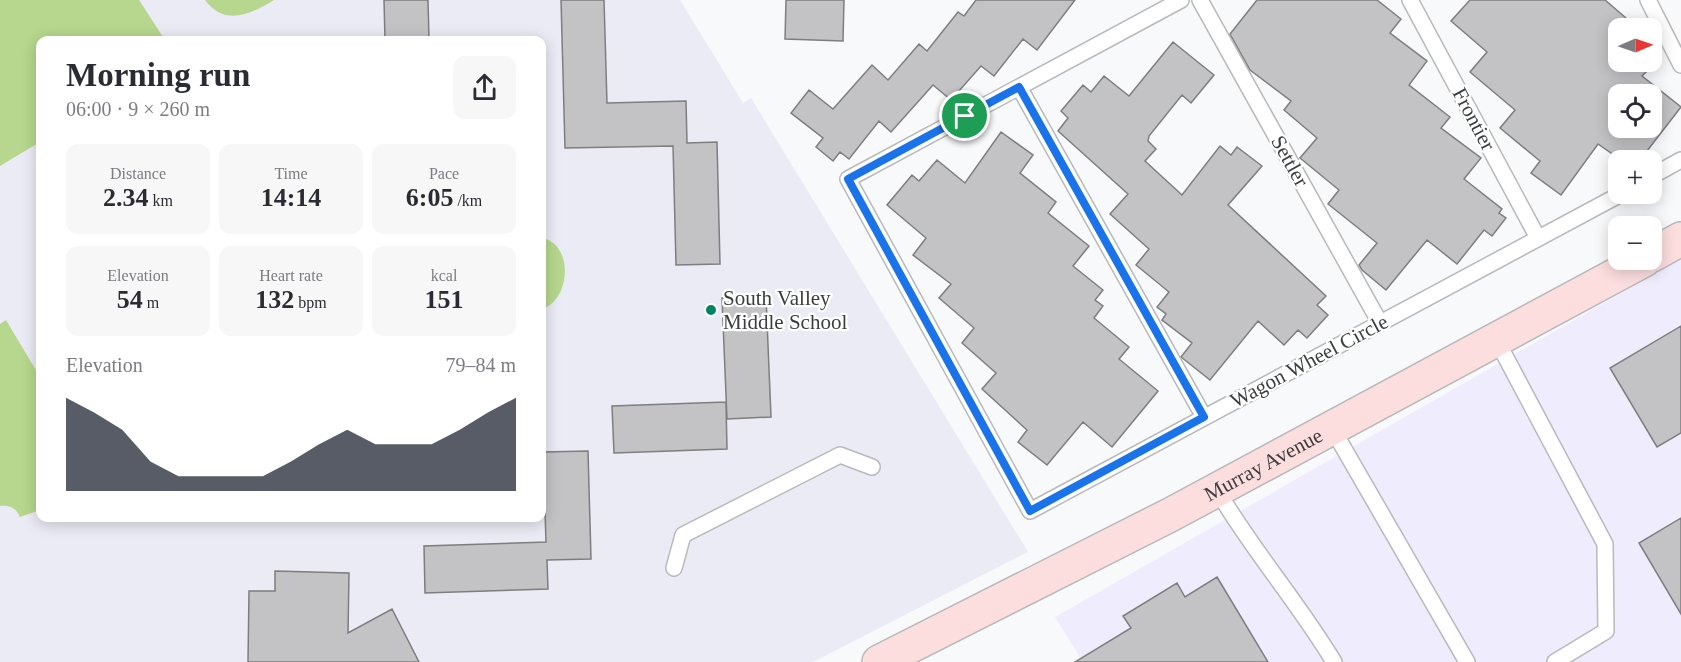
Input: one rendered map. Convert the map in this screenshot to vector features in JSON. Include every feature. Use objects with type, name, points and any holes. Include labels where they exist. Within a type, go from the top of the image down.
[{"type":"street","points":[[1662,249],[1681,239]]},
{"type":"street","name":"Murray Avenue","points":[[879,662],[1217,490],[1625,270]]},
{"type":"lane","name":"Wagon Wheel Circle","points":[[1181,0],[848,179],[1030,511],[1608,201]]},
{"type":"lane","name":"Settler","points":[[1200,0],[1380,323]]},
{"type":"lane","name":"Frontier","points":[[1410,0],[1538,238]]},
{"type":"lane","points":[[1648,0],[1681,65]]},
{"type":"lane","points":[[1019,87],[1204,417]]},
{"type":"lane","points":[[1662,170],[1681,160]]},
{"type":"lane","points":[[1496,339],[1605,544],[1606,631],[1555,662]]},
{"type":"lane","points":[[1332,428],[1467,662]]},
{"type":"lane","points":[[674,568],[683,535],[840,455],[872,467]]},
{"type":"lane","points":[[1217,490],[1237,524],[1313,627],[1334,662]]},
{"type":"shaded area","name":"South Valley Middle School","points":[[0,0],[680,0],[743,103],[751,98],[1028,552],[813,662],[0,662]]},
{"type":"shaded area","points":[[1681,259],[1681,662],[1083,662],[1055,617]]},
{"type":"green space","points":[[0,0],[139,0],[162,36],[36,36],[36,144],[0,166]]},
{"type":"green space","points":[[205,0],[274,0],[256,10],[230,16],[213,8]]},
{"type":"green space","points":[[546,240],[560,250],[564,261],[563,284],[552,304],[546,307]]},
{"type":"green space","points":[[6,320],[36,370],[36,511],[20,517],[12,508],[0,506],[0,324]]},
{"type":"building","points":[[384,0],[428,0],[429,36],[385,36]]},
{"type":"building","points":[[561,0],[604,0],[607,103],[686,101],[687,143],[717,142],[720,264],[676,265],[673,146],[565,148]]},
{"type":"building","points":[[786,0],[844,0],[843,41],[785,39]]},
{"type":"building","points":[[976,0],[1075,0],[1037,50],[1023,39],[994,76],[981,66],[951,100],[933,85],[891,132],[879,121],[849,159],[840,152],[833,161],[816,147],[823,138],[791,113],[809,90],[833,109],[872,65],[888,80],[919,44],[927,51],[958,12],[964,16]]},
{"type":"building","points":[[1257,0],[1377,0],[1401,19],[1390,33],[1427,61],[1409,85],[1450,117],[1441,128],[1481,158],[1464,179],[1502,209],[1499,213],[1506,218],[1492,236],[1484,230],[1457,264],[1427,240],[1386,290],[1362,270],[1359,265],[1377,243],[1328,204],[1339,190],[1300,158],[1317,138],[1284,110],[1291,101],[1250,70],[1230,34]]},
{"type":"building","points":[[1470,0],[1605,0],[1626,18],[1608,18],[1608,72],[1646,72],[1642,76],[1652,84],[1608,84],[1608,138],[1657,138],[1648,150],[1608,151],[1598,144],[1561,195],[1531,173],[1540,161],[1500,128],[1515,110],[1470,72],[1487,52],[1451,21]]},
{"type":"building","points":[[1173,42],[1214,75],[1191,103],[1182,95],[1149,136],[1148,141],[1156,149],[1145,161],[1182,195],[1220,146],[1231,155],[1237,147],[1262,166],[1228,205],[1326,296],[1317,305],[1328,315],[1307,338],[1298,330],[1284,345],[1258,321],[1210,380],[1181,357],[1192,343],[1162,320],[1166,314],[1157,307],[1169,292],[1136,265],[1149,249],[1110,214],[1128,194],[1058,131],[1068,118],[1061,111],[1083,85],[1091,92],[1104,76],[1129,96]]},
{"type":"building","points":[[1662,92],[1681,107],[1662,132]]},
{"type":"building","points":[[1001,132],[1033,155],[1020,173],[1056,202],[1048,213],[1089,246],[1073,266],[1103,290],[1095,300],[1103,306],[1094,318],[1129,347],[1119,359],[1158,391],[1112,447],[1083,422],[1047,465],[1018,442],[1027,430],[982,389],[996,373],[962,343],[974,328],[939,298],[951,284],[913,255],[926,238],[887,205],[912,175],[919,181],[937,160],[965,183]]},
{"type":"building","points":[[766,297],[771,417],[727,419],[722,298]]},
{"type":"building","points":[[1681,326],[1681,433],[1657,447],[1610,368]]},
{"type":"building","points":[[726,402],[727,449],[614,453],[612,406]]},
{"type":"building","points":[[588,451],[591,559],[547,560],[548,589],[425,593],[424,546],[546,542],[546,452]]},
{"type":"building","points":[[1681,518],[1681,614],[1639,543]]},
{"type":"building","points":[[275,571],[349,573],[348,633],[392,609],[419,662],[248,662],[249,591],[275,591]]},
{"type":"building","points":[[1217,577],[1268,662],[1075,662],[1131,628],[1123,616],[1177,583],[1185,597]]},
{"type":"place","name":"South Valley Middle School","points":[[711,310]]},
{"type":"route","points":[[1019,87],[1204,417],[1030,511],[848,179],[965,116],[1019,87]]}]
